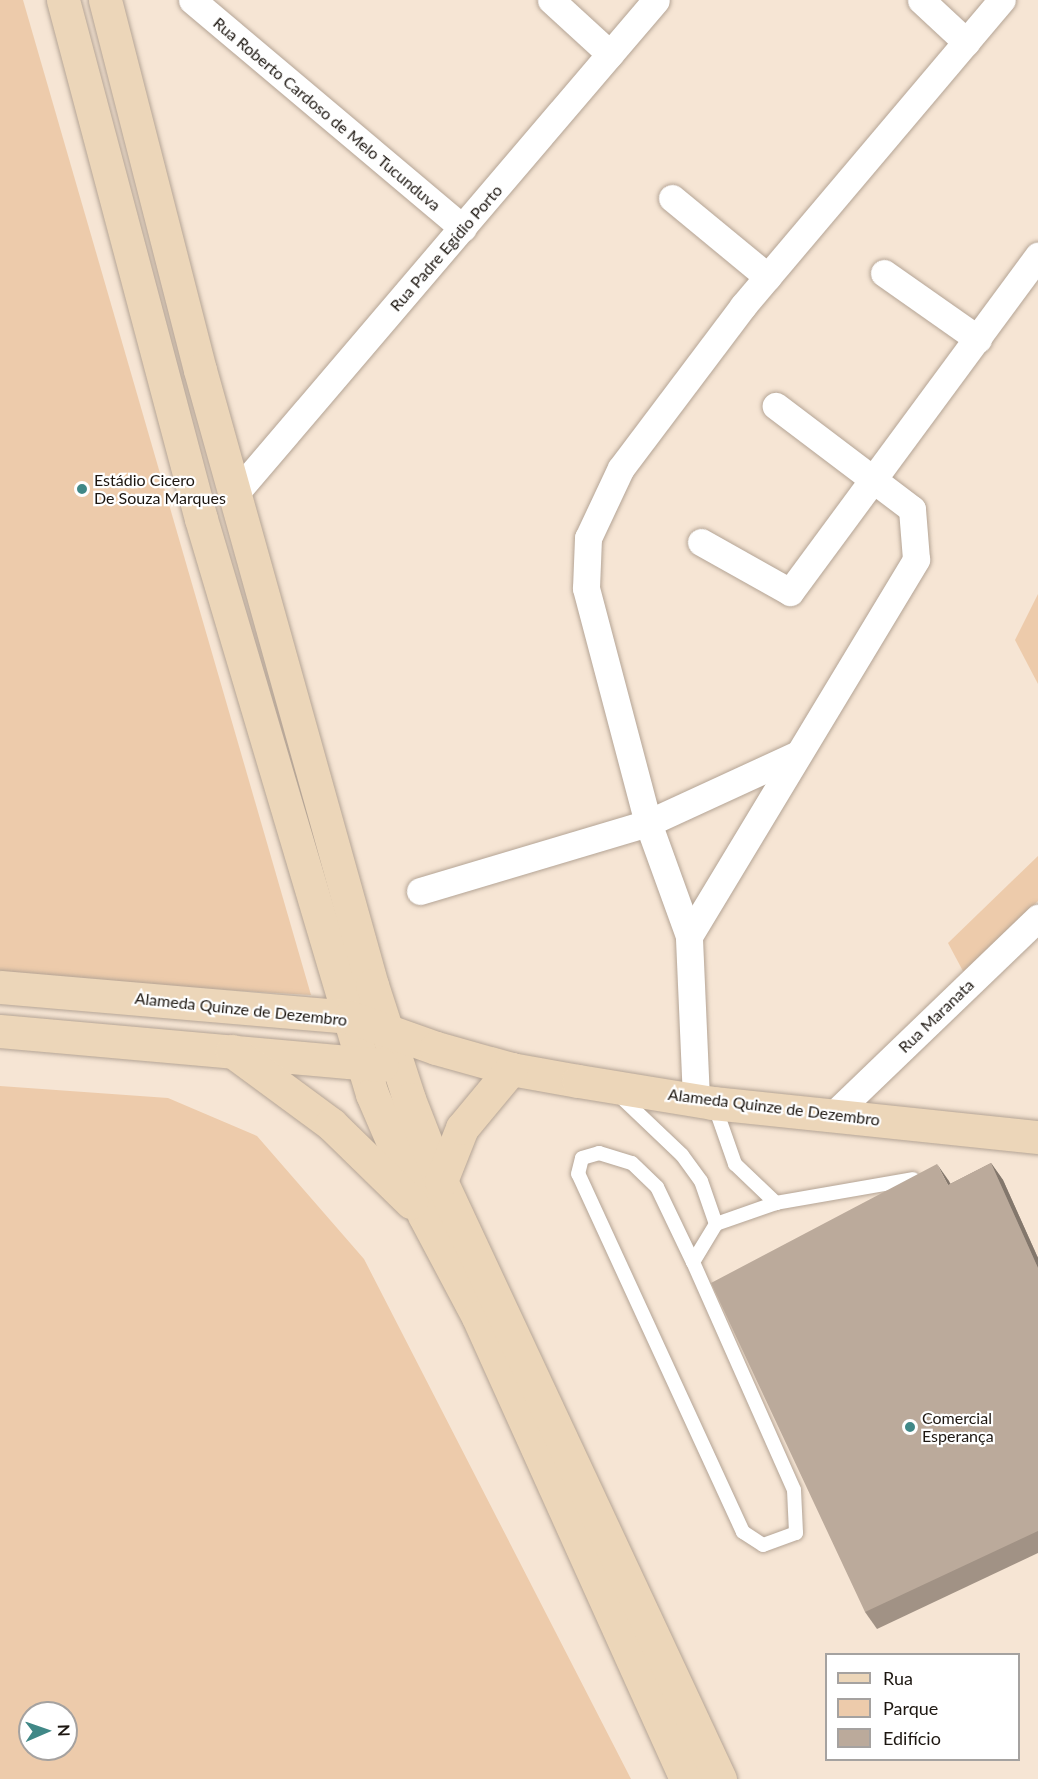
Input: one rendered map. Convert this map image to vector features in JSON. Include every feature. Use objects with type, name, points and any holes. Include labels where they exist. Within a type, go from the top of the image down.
[{"type":"main road","points":[[63,0],[201,519],[362,1063],[424,1215],[478,1317],[686,1779]]},
{"type":"main road","points":[[105,0],[234,495],[398,1066],[441,1181],[720,1779]]},
{"type":"main road","name":"Alameda Quinze de Dezembro","points":[[0,987],[349,1017],[387,1032],[511,1069],[705,1101],[1038,1137]]},
{"type":"main road","name":"Alameda Quinze de Dezembro","points":[[0,1031],[398,1066],[511,1069]]},
{"type":"main road","points":[[232,1051],[331,1124],[424,1215]]},
{"type":"main road","points":[[441,1181],[462,1128],[511,1069]]},
{"type":"street","name":"Rua Roberto Cardoso de Melo Tucunduva","points":[[192,0],[463,228]]},
{"type":"street","points":[[551,0],[610,54]]},
{"type":"street","name":"Rua Padre Egídio Porto","points":[[234,495],[656,0]]},
{"type":"street","points":[[921,0],[966,42]]},
{"type":"street","points":[[705,1101],[689,936],[648,823],[586,588],[588,538],[621,468],[768,277],[1002,0]]},
{"type":"street","points":[[672,198],[768,277]]},
{"type":"street","points":[[701,542],[789,592],[1038,256]]},
{"type":"street","points":[[884,273],[978,339]]},
{"type":"street","points":[[689,936],[916,559],[912,509],[776,406]]},
{"type":"street","points":[[420,891],[648,823],[798,754]]},
{"type":"street","name":"Rua Maranata","points":[[834,1114],[1038,918]]},
{"type":"lane","points":[[604,1085],[632,1105],[682,1155],[701,1181],[716,1224]]},
{"type":"lane","points":[[705,1101],[735,1164],[777,1203]]},
{"type":"lane","points":[[599,1153],[632,1163],[657,1187],[693,1262],[794,1490],[796,1533],[763,1545],[743,1532],[578,1174],[582,1158],[599,1153]]},
{"type":"lane","points":[[693,1262],[716,1224],[777,1203],[913,1179]]},
{"type":"green space","name":"Estádio Cicero De Souza Marques","points":[[0,0],[23,0],[311,995],[0,977]]},
{"type":"green space","points":[[1038,594],[1038,684],[1015,640]]},
{"type":"green space","points":[[1038,856],[1038,901],[964,973],[948,943]]},
{"type":"green space","points":[[0,1086],[168,1098],[257,1136],[364,1259],[631,1779],[0,1779]]},
{"type":"building","name":"Comercial Esperança","points":[[991,1163],[1038,1268],[1038,1531],[865,1612],[711,1283],[937,1164],[948,1185]]},
{"type":"place","name":"Estádio Cicero De Souza Marques","points":[[82,489]]},
{"type":"place","name":"Comercial Esperança","points":[[910,1427]]}]
